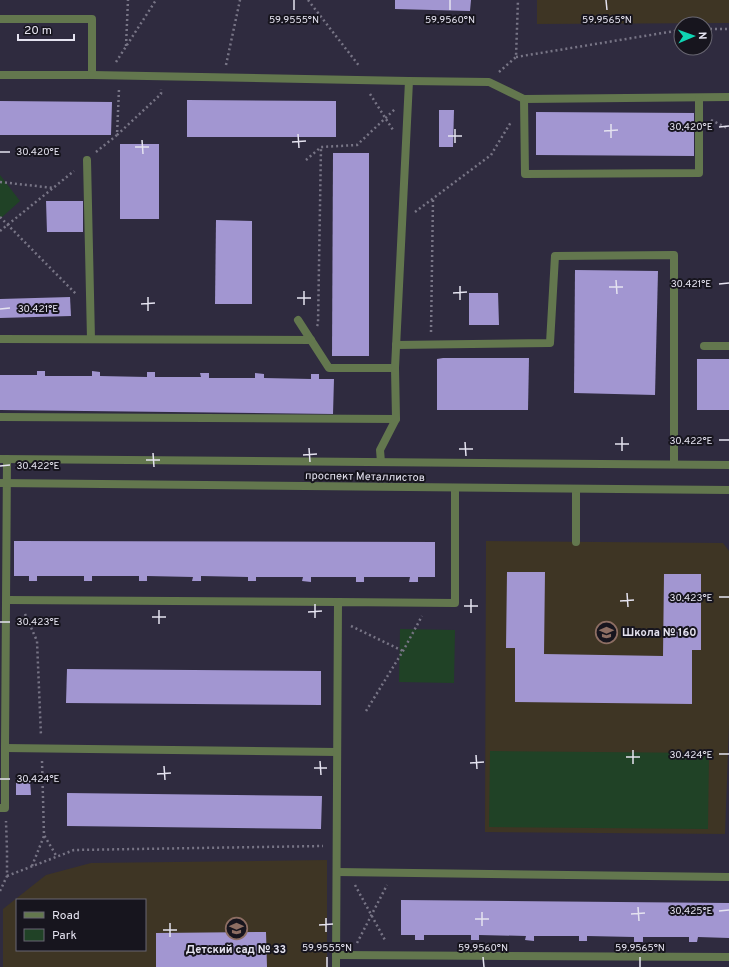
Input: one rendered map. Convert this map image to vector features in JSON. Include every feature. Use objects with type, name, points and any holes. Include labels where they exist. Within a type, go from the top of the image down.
[{"type":"street","points":[[0,19],[92,19],[92,75]]},
{"type":"street","points":[[0,75],[107,75],[490,82],[524,99],[729,97]]},
{"type":"street","points":[[380,462],[380,450],[396,419],[395,368],[409,81]]},
{"type":"street","points":[[524,99],[525,174],[699,173],[699,98]]},
{"type":"street","points":[[87,160],[91,339]]},
{"type":"street","points":[[396,345],[550,343],[555,256],[674,255],[674,464]]},
{"type":"street","points":[[298,320],[329,368],[395,368]]},
{"type":"street","points":[[0,339],[311,340]]},
{"type":"street","points":[[704,346],[729,346]]},
{"type":"street","points":[[0,417],[396,419]]},
{"type":"street","points":[[3,808],[7,600],[4,459]]},
{"type":"street","name":"проспект Металлистов","points":[[4,459],[729,465]]},
{"type":"street","name":"проспект Металлистов","points":[[4,483],[729,490]]},
{"type":"street","points":[[7,600],[455,603],[455,488]]},
{"type":"street","points":[[576,489],[576,542]]},
{"type":"street","points":[[336,967],[338,602]]},
{"type":"street","points":[[5,748],[338,752]]},
{"type":"street","points":[[337,872],[729,877]]},
{"type":"street","points":[[336,955],[729,957]]},
{"type":"path","points":[[126,47],[128,0]]},
{"type":"path","points":[[107,75],[156,0]]},
{"type":"path","points":[[224,78],[240,0]]},
{"type":"path","points":[[308,0],[370,80]]},
{"type":"path","points":[[516,57],[518,0]]},
{"type":"path","points":[[713,29],[729,29]]},
{"type":"path","points":[[490,82],[516,57],[673,31]]},
{"type":"path","points":[[117,135],[119,76]]},
{"type":"path","points":[[0,231],[117,135],[161,94],[162,76]]},
{"type":"path","points":[[361,80],[406,148]]},
{"type":"path","points":[[306,160],[321,147],[357,145],[408,96]]},
{"type":"path","points":[[402,222],[491,155],[524,99]]},
{"type":"path","points":[[311,340],[318,324],[321,147]]},
{"type":"path","points":[[0,182],[54,188]]},
{"type":"path","points":[[431,345],[434,198]]},
{"type":"path","points":[[0,217],[90,308]]},
{"type":"path","points":[[19,600],[38,641],[44,835],[32,866]]},
{"type":"path","points":[[366,711],[403,651],[429,603]]},
{"type":"path","points":[[338,620],[403,651]]},
{"type":"path","points":[[0,891],[7,876],[7,851],[3,808]]},
{"type":"path","points":[[44,835],[57,857]]},
{"type":"path","points":[[7,876],[74,850],[337,846]]},
{"type":"path","points":[[348,872],[392,955]]},
{"type":"path","points":[[350,955],[394,873]]},
{"type":"shaded area","points":[[537,0],[729,0],[729,23],[713,23],[713,16],[673,16],[673,23],[537,24]]},
{"type":"shaded area","name":"Школа № 160","points":[[486,541],[723,543],[729,551],[729,725],[725,834],[485,832]]},
{"type":"shaded area","name":"Детский сад № 33","points":[[327,860],[327,967],[3,967],[3,909],[46,875],[91,863]]},
{"type":"green space","points":[[0,175],[20,201],[0,219]]},
{"type":"green space","points":[[400,629],[455,630],[454,683],[399,682]]},
{"type":"green space","points":[[490,751],[709,753],[708,829],[489,827]]},
{"type":"building","points":[[395,0],[471,0],[470,11],[395,9]]},
{"type":"building","points":[[187,100],[336,101],[336,137],[187,137]]},
{"type":"building","points":[[0,101],[112,102],[111,135],[0,135]]},
{"type":"building","points":[[439,110],[454,110],[453,147],[439,147]]},
{"type":"building","points":[[536,112],[694,113],[694,156],[536,155]]},
{"type":"building","points":[[120,144],[159,144],[159,219],[120,219]]},
{"type":"building","points":[[333,153],[369,153],[369,356],[332,356]]},
{"type":"building","points":[[46,201],[83,201],[83,232],[47,232]]},
{"type":"building","points":[[216,220],[252,221],[252,304],[215,304]]},
{"type":"building","points":[[575,270],[658,271],[655,395],[574,393]]},
{"type":"building","points":[[469,293],[498,293],[499,325],[469,325]]},
{"type":"building","points":[[70,297],[71,316],[0,318],[0,299]]},
{"type":"building","points":[[529,358],[528,410],[437,410],[437,359]]},
{"type":"building","points":[[697,359],[729,359],[729,410],[697,410]]},
{"type":"building","points":[[37,371],[45,371],[45,376],[92,376],[92,371],[100,372],[100,376],[147,377],[147,372],[155,372],[155,377],[201,377],[200,373],[209,373],[209,378],[255,378],[255,373],[264,374],[264,378],[311,379],[311,374],[319,374],[319,379],[334,379],[333,414],[0,410],[0,375],[37,375]]},
{"type":"building","points":[[14,541],[435,542],[435,577],[418,577],[418,582],[409,582],[410,577],[364,577],[364,582],[356,582],[356,577],[311,577],[311,582],[302,581],[303,577],[256,577],[256,581],[248,581],[248,577],[201,576],[201,581],[192,581],[193,577],[147,576],[147,581],[139,581],[139,576],[92,576],[92,581],[84,581],[84,576],[37,576],[37,581],[29,581],[29,576],[14,576]]},
{"type":"building","points":[[507,572],[545,572],[544,654],[663,656],[664,574],[701,574],[701,650],[692,650],[692,704],[515,702],[515,648],[506,648]]},
{"type":"building","points":[[67,669],[321,671],[321,705],[66,703]]},
{"type":"building","points":[[16,780],[30,780],[31,795],[16,795]]},
{"type":"building","points":[[67,793],[322,796],[321,829],[67,826]]},
{"type":"building","points":[[401,900],[729,903],[729,938],[698,937],[697,942],[689,942],[689,937],[643,937],[643,942],[634,942],[634,937],[587,936],[587,941],[579,941],[579,936],[534,936],[534,941],[525,940],[526,936],[479,935],[479,940],[471,940],[471,935],[424,935],[424,940],[415,940],[415,935],[401,935]]},
{"type":"building","points":[[266,932],[267,967],[156,967],[156,933]]},
{"type":"place","name":"Школа № 160","points":[[607,632]]},
{"type":"place","name":"Детский сад № 33","points":[[236,929]]}]
